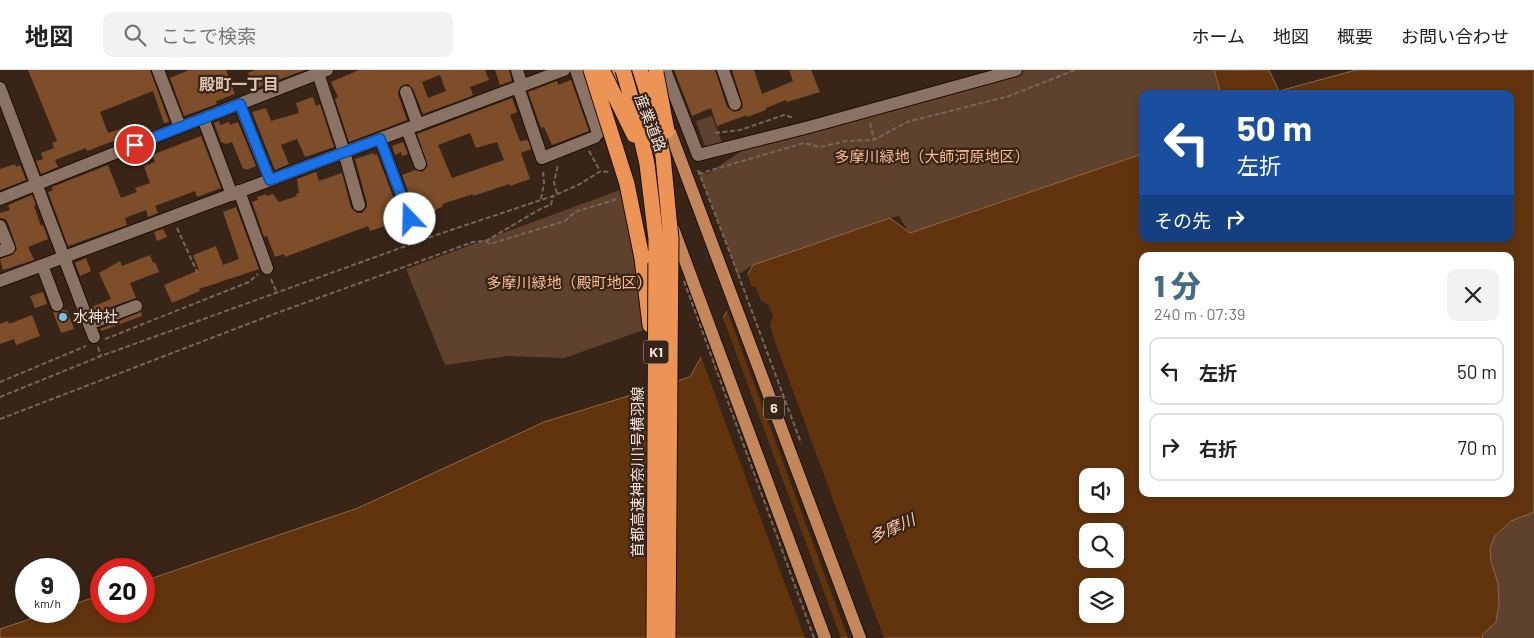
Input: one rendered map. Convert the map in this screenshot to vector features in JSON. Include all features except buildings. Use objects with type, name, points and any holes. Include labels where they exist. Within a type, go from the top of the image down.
[{"type":"highway","points":[[591,70],[619,156],[636,222],[646,285],[656,378]]},
{"type":"highway","points":[[602,70],[639,147],[654,187]]},
{"type":"highway","name":"首都高速神奈川1号横羽線","points":[[623,70],[654,187],[656,378],[654,638]]},
{"type":"highway","name":"首都高速神奈川1号横羽線","points":[[640,70],[653,110],[663,156],[671,239],[668,638]]},
{"type":"highway","points":[[655,70],[661,93],[671,157],[673,196],[671,239]]},
{"type":"main road","name":"産業道路","points":[[612,70],[654,187]]},
{"type":"main road","name":"産業道路","points":[[647,70],[860,638]]},
{"type":"main road","name":"6","points":[[654,187],[825,638]]},
{"type":"street","points":[[158,70],[180,127]]},
{"type":"street","points":[[517,70],[542,158],[594,137],[598,133],[576,70]]},
{"type":"street","points":[[0,280],[564,70]]},
{"type":"street","points":[[665,70],[698,155],[1016,70]]},
{"type":"street","points":[[723,70],[735,104]]},
{"type":"street","points":[[0,199],[121,153],[180,127],[321,71],[359,205]]},
{"type":"street","points":[[0,88],[95,341]]},
{"type":"street","points":[[406,92],[420,164]]},
{"type":"street","points":[[240,104],[270,180]]},
{"type":"street","points":[[203,118],[267,268]]},
{"type":"street","points":[[380,139],[410,219]]},
{"type":"street","points":[[0,226],[8,248],[0,251]]},
{"type":"street","points":[[42,265],[57,305]]},
{"type":"street","points":[[89,324],[136,306]]},
{"type":"path","points":[[804,143],[820,147],[846,141],[874,140],[908,122],[1009,96],[1075,70]]},
{"type":"path","points":[[715,133],[740,130],[784,115],[800,120]]},
{"type":"path","points":[[588,149],[601,171]]},
{"type":"path","points":[[557,194],[554,183],[558,162]]},
{"type":"path","points":[[698,170],[738,274]]},
{"type":"path","points":[[0,397],[101,356],[553,196],[578,185],[601,171],[610,172]]},
{"type":"path","points":[[541,199],[544,183]]},
{"type":"path","points":[[0,418],[274,314],[473,242],[486,241],[542,208],[551,205],[553,196]]},
{"type":"path","points":[[172,217],[198,274]]},
{"type":"path","points":[[0,382],[95,341],[249,282],[261,270],[267,268],[277,293]]},
{"type":"path","points":[[684,279],[814,638]]},
{"type":"path","points":[[95,341],[101,356]]},
{"type":"green space","name":"多摩川緑地（大師河原地区）","points":[[1008,70],[1214,70],[1220,90],[1139,90],[1139,155],[909,233],[899,216],[890,218],[753,265],[738,274],[698,170],[707,174],[765,135]]},
{"type":"green space","points":[[712,116],[725,151],[708,155],[696,121]]},
{"type":"green space","name":"多摩川緑地（殿町地区）","points":[[628,187],[644,330],[564,358],[508,356],[445,365],[406,269]]},
{"type":"green space","points":[[1534,512],[1534,638],[1482,638],[1483,634],[1496,622],[1499,603],[1498,583],[1491,562],[1490,548],[1495,536],[1511,521]]},
{"type":"water","points":[[1214,70],[1269,70],[1279,90],[1220,90]]},
{"type":"water","name":"多摩川","points":[[1356,70],[1534,70],[1534,512],[1511,521],[1495,536],[1490,548],[1491,562],[1498,583],[1499,603],[1496,622],[1483,634],[1482,638],[0,638],[0,629],[18,623],[80,623],[80,602],[90,599],[90,623],[155,623],[155,577],[358,508],[544,422],[690,377],[753,265],[890,218],[910,233],[1139,155],[1139,242],[1514,242],[1514,90],[1283,90]]},
{"type":"pier","points":[[746,271],[752,287],[756,287],[760,299],[769,306],[773,316],[770,326],[774,339],[884,638],[848,638],[726,308]]},
{"type":"pier","points":[[722,315],[841,638],[805,638],[700,354]]},
{"type":"place","name":"水神社","points":[[63,317]]},
{"type":"district","name":"殿町一丁目","points":[[239,84]]},
{"type":"route","points":[[135,145],[240,104],[270,180],[380,139],[410,219]]}]
